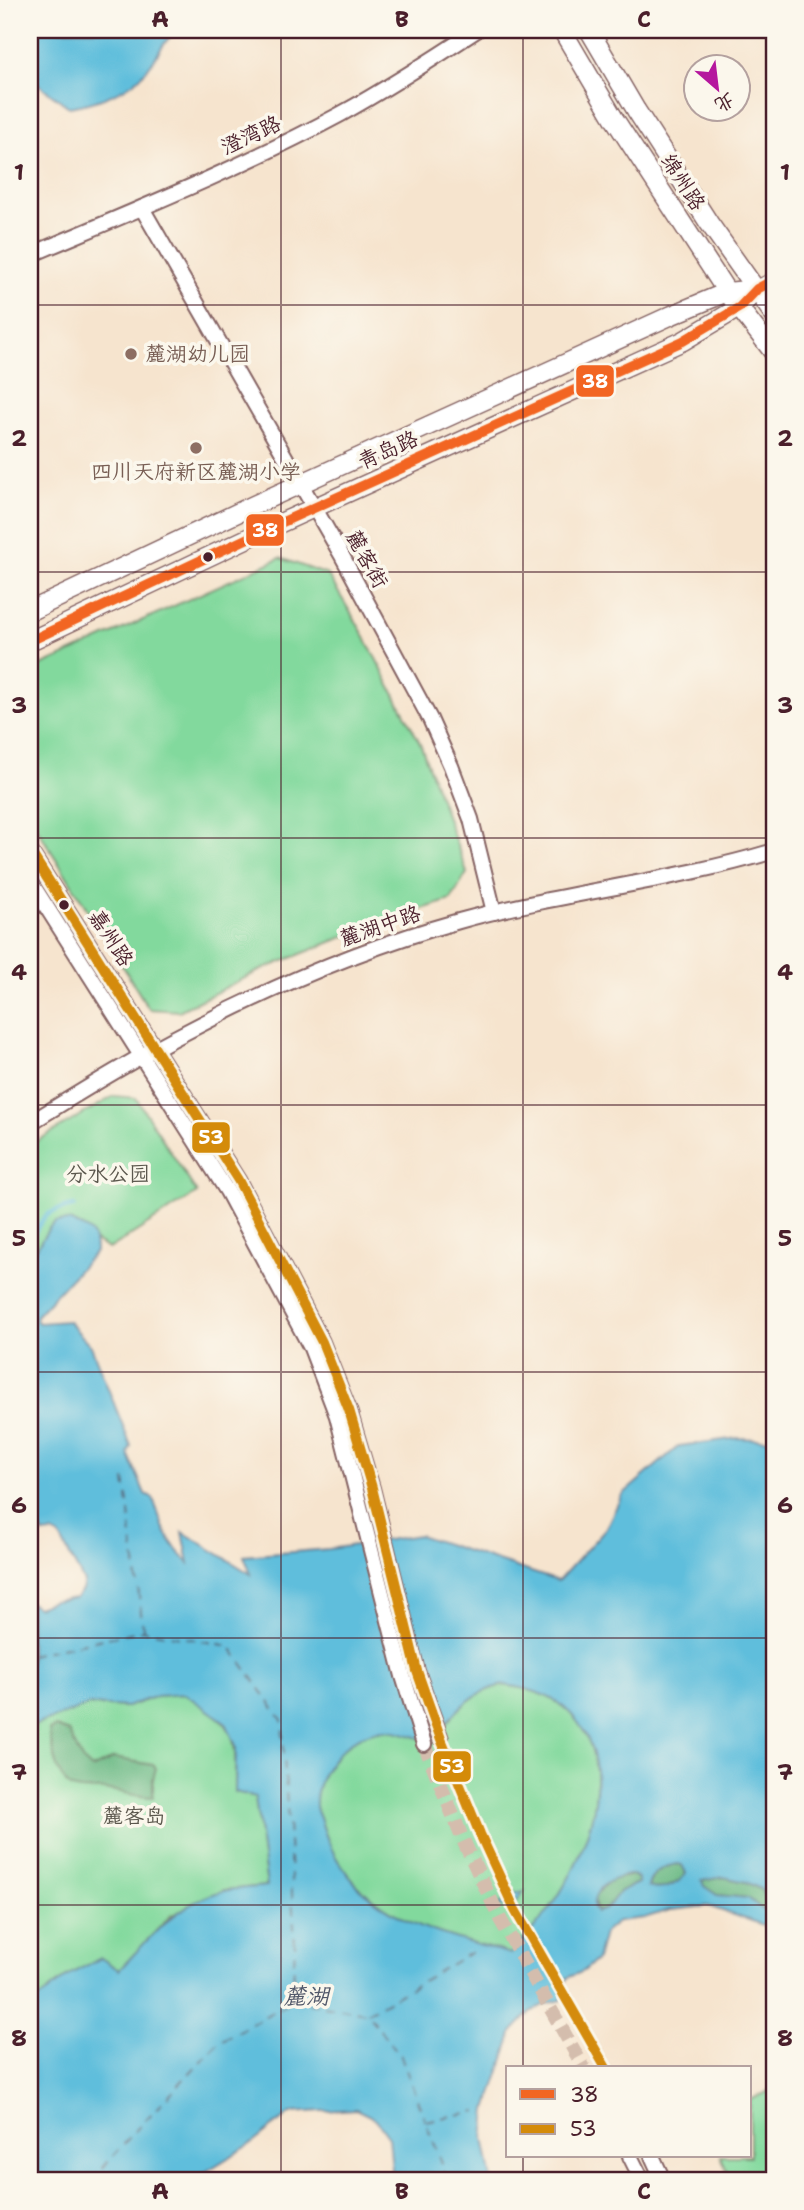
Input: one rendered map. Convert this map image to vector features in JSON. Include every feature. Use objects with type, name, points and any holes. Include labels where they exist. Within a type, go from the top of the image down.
[{"type":"main road","name":"绵州路","points":[[562,30],[615,120],[727,292],[774,353]]},
{"type":"main road","name":"绵州路","points":[[589,30],[636,110],[709,223],[774,315]]},
{"type":"main road","name":"青岛路","points":[[30,611],[300,484],[727,292],[757,289]]},
{"type":"main road","name":"青岛路","points":[[30,641],[683,341],[740,307],[757,289]]},
{"type":"street","name":"澄湾路","points":[[30,255],[142,208],[341,114],[397,82],[477,30]]},
{"type":"street","name":"麓客街","points":[[142,208],[408,676],[451,766],[471,819],[494,912]]},
{"type":"street","name":"青岛路","points":[[757,289],[774,280]]},
{"type":"street","name":"嘉州路","points":[[30,851],[238,1180],[322,1342],[349,1410],[372,1488],[417,1671],[441,1739]]},
{"type":"street","name":"麓湖中路","points":[[30,1123],[156,1049],[243,1004],[322,968],[395,942],[494,912],[691,873],[774,851]]},
{"type":"street","name":"嘉州路","points":[[30,881],[227,1191],[311,1348],[337,1416],[403,1676],[424,1744]]},
{"type":"street","points":[[631,2158],[642,2180]]},
{"type":"street","points":[[653,2158],[663,2180]]},
{"type":"green space","points":[[280,558],[328,575],[361,630],[420,743],[467,873],[451,900],[381,922],[261,970],[179,1011],[149,1009],[30,817],[30,671]]},
{"type":"green space","name":"分水公园","points":[[114,1096],[136,1098],[197,1193],[109,1249],[71,1228],[30,1259],[30,1145]]},
{"type":"green space","points":[[503,1685],[544,1695],[570,1713],[590,1743],[596,1768],[592,1820],[572,1871],[546,1914],[511,1954],[429,1930],[373,1899],[339,1863],[316,1806],[321,1779],[347,1745],[372,1732],[385,1730],[431,1741],[462,1706],[479,1694]]},
{"type":"green space","name":"麓客岛","points":[[185,1694],[215,1715],[230,1732],[234,1742],[235,1792],[255,1796],[267,1886],[224,1890],[170,1916],[119,1971],[70,1974],[30,2006],[30,1727],[89,1705],[127,1707],[156,1696]]},
{"type":"green space","points":[[55,1727],[69,1732],[82,1760],[92,1769],[114,1758],[153,1765],[156,1768],[153,1797],[109,1790],[79,1790],[69,1785],[59,1772],[54,1755],[49,1730]]},
{"type":"green space","points":[[682,1865],[686,1873],[679,1881],[664,1888],[648,1888],[658,1871]]},
{"type":"green space","points":[[633,1875],[638,1879],[638,1883],[620,1891],[606,1909],[597,1912],[593,1898],[609,1880]]},
{"type":"green space","points":[[723,1877],[746,1882],[762,1890],[770,1909],[762,1910],[748,1898],[717,1895],[703,1886],[702,1881]]},
{"type":"green space","points":[[774,2089],[774,2180],[730,2180],[722,2158],[752,2158],[752,2099]]},
{"type":"water","points":[[30,30],[179,30],[169,37],[148,68],[132,83],[101,99],[69,107],[30,78]]},
{"type":"water","name":"麓湖","points":[[69,1221],[89,1231],[94,1239],[95,1252],[36,1316],[36,1320],[39,1323],[68,1321],[91,1346],[131,1446],[128,1453],[145,1494],[153,1498],[166,1533],[189,1563],[183,1532],[251,1574],[244,1556],[329,1549],[419,1535],[558,1581],[606,1528],[622,1495],[679,1446],[738,1438],[774,1440],[774,1917],[763,1925],[708,1906],[670,1910],[644,1918],[618,1921],[604,1933],[597,1959],[584,1971],[567,1978],[562,2000],[545,2004],[531,2012],[513,2031],[487,2110],[484,2138],[492,2180],[393,2180],[389,2137],[376,2119],[356,2109],[290,2113],[254,2142],[192,2180],[30,2180],[30,2006],[70,1974],[101,1958],[119,1970],[153,1934],[192,1903],[228,1890],[267,1886],[255,1797],[235,1792],[236,1746],[226,1723],[185,1694],[156,1696],[127,1707],[89,1705],[30,1727],[30,1603],[37,1607],[53,1601],[76,1598],[84,1582],[60,1537],[52,1533],[44,1534],[30,1516],[30,1259],[49,1228],[56,1222]],"holes":[[[503,1685],[524,1689],[544,1695],[562,1706],[577,1721],[590,1743],[596,1768],[592,1820],[572,1871],[546,1914],[511,1954],[429,1930],[373,1899],[357,1885],[339,1862],[316,1806],[321,1779],[347,1745],[372,1732],[385,1730],[431,1741],[462,1706],[490,1689]],[[673,1865],[682,1865],[686,1873],[679,1881],[664,1888],[648,1887],[655,1874]],[[633,1875],[638,1879],[638,1883],[620,1891],[606,1909],[597,1912],[594,1901],[599,1889],[622,1877]],[[723,1877],[746,1882],[762,1890],[769,1909],[763,1910],[748,1898],[717,1895],[704,1886],[702,1881]]]},
{"type":"water","points":[[524,1891],[515,1904],[496,1908],[510,1895]]},
{"type":"waterway","points":[[30,1241],[46,1216],[74,1206]]},
{"type":"ferry route","points":[[125,1479],[143,1629]]},
{"type":"ferry route","points":[[30,1655],[143,1630],[230,1646],[282,1720],[295,1945],[292,2001]]},
{"type":"ferry route","points":[[367,2013],[472,1952]]},
{"type":"ferry route","points":[[92,2180],[219,2042],[292,2001],[366,2013],[401,2056],[425,2121]]},
{"type":"ferry route","points":[[445,2180],[442,2163],[425,2121],[478,2111]]},
{"type":"tunnel","points":[[441,1739],[515,1910],[605,2066]]},
{"type":"tunnel","points":[[424,1744],[463,1840],[500,1919],[583,2066]]},
{"type":"transit line","name":"38","points":[[30,641],[265,530],[683,341],[740,307],[757,289],[774,280]]},
{"type":"transit line","name":"53","points":[[30,851],[238,1180],[322,1342],[349,1410],[372,1488],[417,1671],[441,1739],[515,1910],[605,2066]]},
{"type":"place","name":"麓湖幼儿园","points":[[131,354]]},
{"type":"place","name":"四川天府新区麓湖小学","points":[[196,448]]}]
